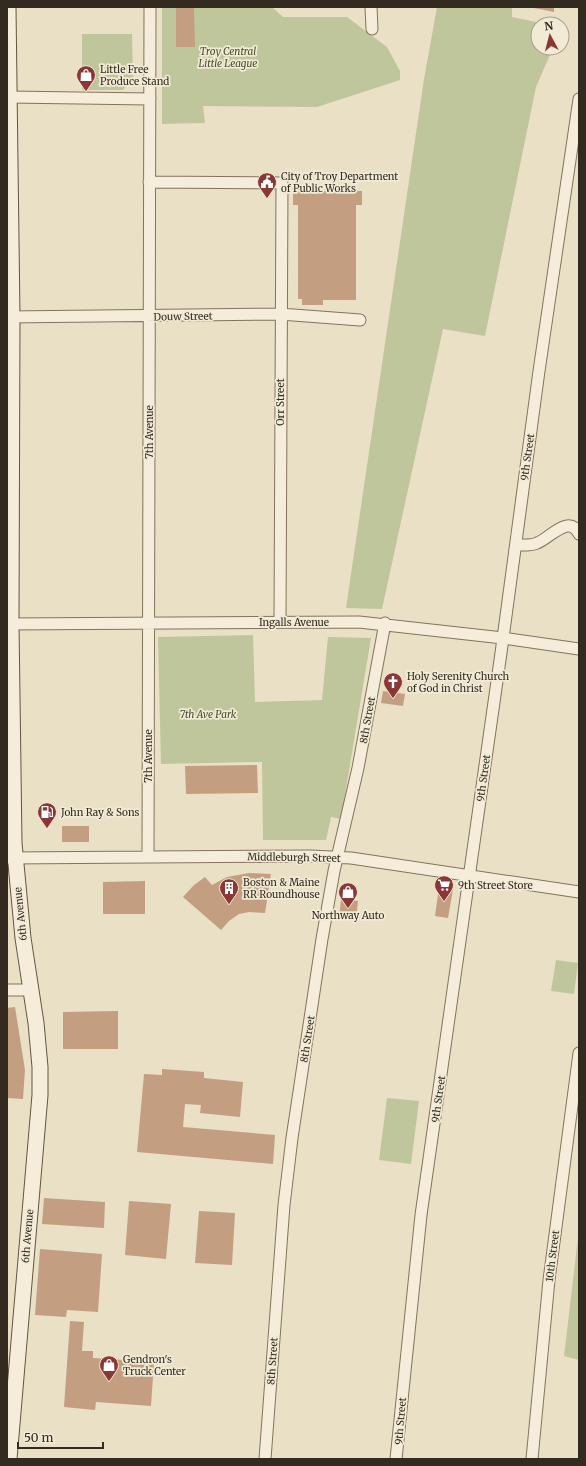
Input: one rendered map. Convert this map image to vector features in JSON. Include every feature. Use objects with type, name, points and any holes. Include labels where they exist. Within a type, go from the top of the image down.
[{"type":"street","name":"6th Avenue","points":[[8,7],[11,858],[40,1059],[40,1095],[9,1435],[9,1459]]},
{"type":"street","name":"7th Avenue","points":[[148,857],[150,7]]},
{"type":"street","points":[[372,7],[372,28]]},
{"type":"street","points":[[8,97],[150,99]]},
{"type":"street","name":"9th Street","points":[[396,1459],[421,1215],[503,638],[539,371],[579,99]]},
{"type":"street","name":"Orr Street","points":[[149,182],[282,183],[280,314],[280,622]]},
{"type":"street","name":"Douw Street","points":[[9,317],[280,314],[360,320]]},
{"type":"street","points":[[516,545],[535,544],[560,527],[572,527],[579,534]]},
{"type":"street","name":"Ingalls Avenue","points":[[9,624],[148,622],[385,623],[579,649]]},
{"type":"street","name":"8th Street","points":[[265,1459],[284,1205],[292,1138],[322,939],[337,858],[358,768],[385,623]]},
{"type":"street","name":"Middleburgh Street","points":[[11,858],[337,858],[469,875],[579,892]]},
{"type":"street","points":[[7,990],[31,990]]},
{"type":"street","name":"10th Street","points":[[532,1459],[549,1280],[579,1054]]},
{"type":"green space","name":"Troy Central Little League","points":[[162,7],[272,7],[283,17],[347,17],[387,47],[400,71],[400,80],[317,107],[203,106],[205,123],[162,124]]},
{"type":"green space","points":[[437,7],[512,7],[512,17],[530,21],[530,56],[550,56],[536,87],[485,336],[443,329],[382,609],[346,608],[424,79]]},
{"type":"green space","points":[[82,34],[132,34],[133,77],[123,90],[82,90]]},
{"type":"green space","name":"7th Ave Park","points":[[253,635],[255,702],[322,700],[328,637],[371,638],[341,819],[331,817],[326,840],[263,840],[262,762],[161,764],[158,637]]},
{"type":"green space","points":[[556,960],[578,963],[574,994],[551,991]]},
{"type":"green space","points":[[387,1098],[419,1101],[411,1164],[379,1160]]},
{"type":"green space","points":[[579,1229],[579,1360],[564,1356]]},
{"type":"building","points":[[176,7],[194,7],[195,47],[176,47]]},
{"type":"building","points":[[529,7],[554,7],[554,12]]},
{"type":"building","points":[[293,191],[362,191],[362,205],[356,205],[356,300],[323,300],[323,305],[302,305],[302,299],[298,299],[298,205],[293,205]]},
{"type":"building","name":"Holy Serenity Church of God in Christ","points":[[383,691],[405,694],[403,706],[381,703]]},
{"type":"building","points":[[257,765],[258,793],[186,794],[185,766]]},
{"type":"building","points":[[62,826],[89,826],[89,842],[62,842]]},
{"type":"building","name":"Boston & Maine RR Roundhouse","points":[[249,873],[271,874],[265,913],[249,912],[239,914],[229,921],[221,930],[183,897],[194,885],[205,877],[212,885],[227,877]]},
{"type":"building","points":[[145,881],[145,914],[103,914],[103,882]]},
{"type":"building","name":"9th Street Store","points":[[439,887],[453,889],[448,918],[435,916]]},
{"type":"building","name":"Northway Auto","points":[[341,899],[358,901],[356,920],[339,918]]},
{"type":"building","points":[[15,1007],[25,1070],[23,1099],[7,1098],[7,1008]]},
{"type":"building","points":[[118,1011],[118,1049],[63,1049],[63,1012]]},
{"type":"building","points":[[162,1069],[204,1072],[204,1078],[243,1082],[240,1117],[200,1113],[201,1105],[185,1104],[183,1127],[275,1135],[273,1164],[137,1152],[144,1074],[162,1075]]},
{"type":"building","points":[[44,1198],[105,1202],[104,1228],[42,1224]]},
{"type":"building","points":[[129,1201],[171,1204],[166,1259],[125,1255]]},
{"type":"building","points":[[199,1211],[235,1213],[232,1265],[195,1263]]},
{"type":"building","points":[[40,1249],[102,1254],[98,1312],[67,1310],[66,1317],[35,1315]]},
{"type":"building","name":"Gendron's Truck Center","points":[[70,1321],[84,1322],[82,1351],[93,1351],[93,1358],[154,1362],[151,1406],[96,1402],[95,1410],[64,1407]]},
{"type":"place","name":"Little Free Produce Stand","points":[[86,92]]},
{"type":"place","name":"City of Troy Department of Public Works","points":[[267,199]]},
{"type":"place","name":"Holy Serenity Church of God in Christ","points":[[393,699]]},
{"type":"place","name":"John Ray & Sons","points":[[47,829]]},
{"type":"place","name":"9th Street Store","points":[[444,902]]},
{"type":"place","name":"Boston & Maine RR Roundhouse","points":[[229,905]]},
{"type":"place","name":"Northway Auto","points":[[348,909]]},
{"type":"place","name":"Gendron's Truck Center","points":[[109,1382]]}]
